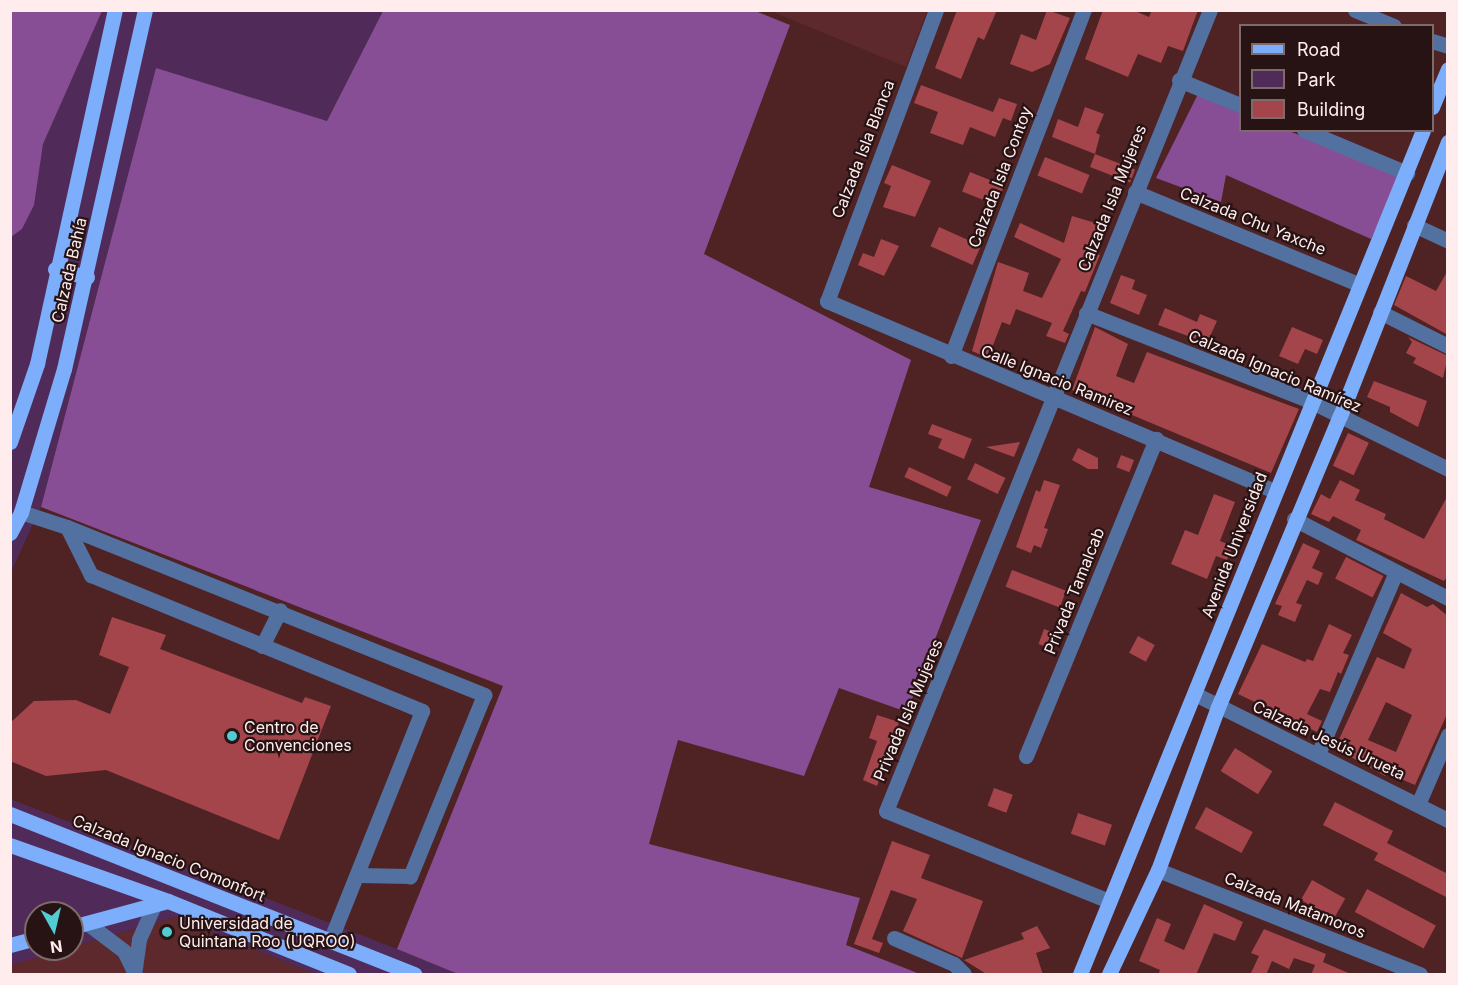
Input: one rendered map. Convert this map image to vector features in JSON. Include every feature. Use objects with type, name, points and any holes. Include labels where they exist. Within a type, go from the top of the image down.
[{"type":"main road","name":"Calzada Bahía","points":[[10,442],[37,364],[55,269],[115,10]]},
{"type":"main road","name":"Calzada Bahía","points":[[10,533],[21,512],[87,276],[145,10]]},
{"type":"main road","points":[[1434,102],[1448,69]]},
{"type":"main road","name":"Avenida Universidad","points":[[1080,975],[1195,694],[1310,401],[1422,132]]},
{"type":"main road","points":[[1109,975],[1158,870],[1218,707],[1294,519],[1340,416],[1448,142]]},
{"type":"main road","points":[[55,269],[87,276]]},
{"type":"main road","name":"Calzada Ignacio Comonfort","points":[[10,814],[414,975]]},
{"type":"main road","points":[[10,845],[349,975]]},
{"type":"main road","points":[[84,924],[161,903]]},
{"type":"street","name":"Calzada Isla Blanca","points":[[827,301],[936,10]]},
{"type":"street","name":"Calzada Isla Contoy","points":[[951,356],[1084,10]]},
{"type":"street","name":"Calzada Isla Mujeres","points":[[1052,399],[1179,80],[1210,10]]},
{"type":"street","points":[[1355,10],[1389,24]]},
{"type":"street","points":[[1179,80],[1239,105]]},
{"type":"street","points":[[1309,132],[1407,172]]},
{"type":"street","name":"Calzada Chu Yaxche","points":[[1135,192],[1358,284]]},
{"type":"street","points":[[1414,225],[1448,241]]},
{"type":"street","name":"Calle Ignacio Ramirez","points":[[827,301],[1052,399],[1155,439],[1274,491]]},
{"type":"street","points":[[1380,312],[1448,346]]},
{"type":"street","name":"Calzada Ignacio Ramírez","points":[[1086,313],[1310,401],[1448,469]]},
{"type":"street","name":"Privada Isla Mujeres","points":[[1052,399],[886,811],[1109,901]]},
{"type":"street","name":"Privada Tamalcab","points":[[1026,756],[1155,439]]},
{"type":"street","points":[[21,512],[67,527],[280,610],[484,695],[410,876],[358,875]]},
{"type":"street","points":[[1294,519],[1448,598]]},
{"type":"street","points":[[67,527],[91,575],[422,711],[330,941]]},
{"type":"street","points":[[1318,754],[1396,572]]},
{"type":"street","points":[[262,646],[280,610]]},
{"type":"street","name":"Calzada Jesús Urueta","points":[[1195,694],[1419,802],[1448,820]]},
{"type":"street","points":[[1419,802],[1448,735]]},
{"type":"street","name":"Calzada Matamoros","points":[[1158,870],[1420,975]]},
{"type":"street","points":[[135,974],[139,939],[161,903]]},
{"type":"street","points":[[84,928],[124,951],[135,974]]},
{"type":"street","points":[[894,938],[954,964],[964,975]]},
{"type":"shaded area","points":[[11,10],[102,11],[43,144],[34,205],[22,229],[11,237]]},
{"type":"shaded area","points":[[383,11],[755,11],[790,25],[704,254],[911,360],[869,487],[981,520],[907,712],[839,688],[804,776],[678,740],[649,844],[860,898],[846,945],[920,974],[458,974],[397,949],[503,686],[41,507],[156,68],[327,121]]},
{"type":"shaded area","points":[[771,11],[927,11],[906,67]]},
{"type":"shaded area","points":[[1198,94],[1239,111],[1239,132],[1292,132],[1402,176],[1371,239],[1226,175],[1221,202],[1156,178]]},
{"type":"shaded area","name":"Universidad de Quintana Roo (UQROO)","points":[[175,917],[315,974],[11,974],[10,965],[24,961],[84,961],[84,943]]},
{"type":"green space","points":[[102,11],[383,11],[327,121],[156,69],[41,507],[11,572],[11,237],[22,229],[33,205],[43,144]]},
{"type":"green space","points":[[10,799],[458,974],[315,974],[175,917],[84,944],[84,901],[24,901],[25,961],[11,965]]},
{"type":"building","points":[[957,10],[997,10],[984,40],[978,37],[961,79],[935,68]]},
{"type":"building","points":[[1047,10],[1070,18],[1050,64],[1032,72],[1010,64],[1021,34],[1036,40]]},
{"type":"building","points":[[1103,10],[1133,10],[1149,17],[1152,10],[1198,10],[1183,51],[1168,46],[1161,63],[1138,54],[1128,77],[1085,59]]},
{"type":"building","points":[[921,85],[993,112],[999,98],[1017,104],[1011,121],[1003,118],[995,137],[970,127],[963,145],[930,133],[938,112],[914,103]]},
{"type":"building","points":[[1085,107],[1104,114],[1096,133],[1100,135],[1095,154],[1052,137],[1058,119],[1078,127]]},
{"type":"building","points":[[1095,154],[1135,169],[1130,182],[1090,167]]},
{"type":"building","points":[[1045,157],[1090,175],[1082,194],[1038,176]]},
{"type":"building","points":[[892,165],[931,181],[915,217],[883,207],[891,186],[884,183]]},
{"type":"building","points":[[970,172],[1004,186],[996,205],[962,191]]},
{"type":"building","points":[[1072,216],[1099,224],[1091,251],[1100,255],[1085,292],[1081,291],[1063,331],[1069,334],[1065,343],[1046,336],[1052,323],[1016,309],[1010,325],[1002,322],[988,358],[972,351],[998,262],[1029,273],[1023,291],[1042,298],[1061,259],[1014,237],[1020,223],[1064,243]]},
{"type":"building","points":[[939,227],[981,246],[972,265],[930,246]]},
{"type":"building","points":[[881,239],[899,246],[884,276],[858,265],[863,253],[874,257]]},
{"type":"building","points":[[1448,270],[1448,335],[1394,305],[1406,276],[1436,291]]},
{"type":"building","points":[[1121,275],[1135,280],[1132,289],[1147,295],[1139,315],[1110,303]]},
{"type":"building","points":[[1165,308],[1197,322],[1200,314],[1217,321],[1207,343],[1158,325]]},
{"type":"building","points":[[1095,327],[1128,344],[1116,376],[1134,383],[1147,352],[1299,409],[1271,473],[1072,390]]},
{"type":"building","points":[[1292,327],[1323,340],[1317,354],[1305,349],[1298,364],[1279,356]]},
{"type":"building","points":[[1408,337],[1448,356],[1443,378],[1413,363],[1416,358],[1406,353],[1412,342]]},
{"type":"building","points":[[1374,381],[1427,401],[1418,427],[1390,412],[1390,407],[1367,397]]},
{"type":"building","points":[[932,424],[972,439],[964,459],[938,448],[942,439],[928,434]]},
{"type":"building","points":[[1348,433],[1369,443],[1354,475],[1333,466]]},
{"type":"building","points":[[1020,442],[1014,457],[986,447]]},
{"type":"building","points":[[1078,448],[1098,458],[1098,469],[1088,469],[1072,460]]},
{"type":"building","points":[[1121,455],[1134,460],[1129,472],[1116,467]]},
{"type":"building","points":[[975,463],[1006,478],[998,494],[967,479]]},
{"type":"building","points":[[909,467],[952,487],[947,497],[904,477]]},
{"type":"building","points":[[1044,480],[1060,485],[1044,528],[1048,529],[1041,548],[1034,545],[1031,553],[1016,547],[1036,490],[1040,492]]},
{"type":"building","points":[[1340,480],[1360,490],[1355,500],[1386,514],[1384,519],[1424,539],[1448,495],[1448,575],[1444,581],[1356,540],[1361,530],[1333,516],[1329,522],[1311,514],[1321,494],[1330,499]]},
{"type":"building","points":[[1214,494],[1235,502],[1220,541],[1233,546],[1227,560],[1216,556],[1207,579],[1171,564],[1185,530],[1198,535]]},
{"type":"building","points":[[1303,543],[1320,551],[1312,568],[1323,573],[1318,585],[1307,580],[1296,603],[1302,605],[1295,622],[1278,615],[1282,606],[1275,604]]},
{"type":"building","points":[[1346,557],[1383,576],[1373,597],[1335,578]]},
{"type":"building","points":[[1012,570],[1066,591],[1060,608],[1006,587]]},
{"type":"building","points":[[1401,593],[1427,607],[1433,604],[1448,616],[1448,712],[1415,785],[1387,773],[1385,776],[1335,748],[1377,657],[1404,669],[1412,649],[1383,633]],"holes":[[[1386,702],[1412,715],[1396,752],[1368,740]]]},
{"type":"building","points":[[112,617],[166,635],[160,649],[302,703],[305,697],[331,706],[279,840],[106,770],[46,776],[10,761],[10,723],[34,701],[76,700],[110,714],[129,667],[99,655]]},
{"type":"building","points":[[1329,624],[1352,635],[1343,653],[1349,655],[1341,674],[1338,672],[1330,692],[1320,689],[1307,714],[1322,721],[1317,732],[1238,694],[1262,644],[1305,662],[1307,659],[1313,661]]},
{"type":"building","points":[[1044,629],[1058,634],[1053,649],[1039,644]]},
{"type":"building","points":[[1138,636],[1155,645],[1146,662],[1129,653]]},
{"type":"building","points":[[877,715],[899,722],[877,786],[863,780],[877,741],[869,738]]},
{"type":"building","points":[[1235,748],[1272,771],[1258,794],[1221,771]]},
{"type":"building","points":[[994,788],[1013,795],[1006,813],[988,806]]},
{"type":"building","points":[[1335,802],[1393,831],[1387,843],[1448,874],[1448,898],[1374,860],[1378,853],[1323,825]]},
{"type":"building","points":[[1206,807],[1253,832],[1242,853],[1195,828]]},
{"type":"building","points":[[1078,813],[1112,825],[1105,846],[1071,834]]},
{"type":"building","points":[[892,841],[930,855],[921,878],[983,901],[962,958],[903,931],[917,899],[891,890],[872,939],[883,943],[879,953],[854,944]]},
{"type":"building","points":[[1312,880],[1345,898],[1334,919],[1301,900]]},
{"type":"building","points":[[1367,889],[1436,926],[1424,949],[1355,912]]},
{"type":"building","points":[[1204,904],[1243,922],[1235,941],[1214,933],[1196,975],[1158,975],[1160,970],[1139,961],[1157,918],[1171,924],[1164,941],[1184,950]]},
{"type":"building","points":[[1037,926],[1050,948],[1036,953],[1043,975],[988,975],[964,960],[1024,939],[1021,933]]},
{"type":"building","points":[[1264,929],[1326,954],[1323,962],[1353,975],[1311,975],[1315,965],[1294,958],[1289,969],[1272,961],[1266,975],[1250,975],[1259,956],[1251,953]]},
{"type":"place","name":"Centro de Convenciones","points":[[232,736]]},
{"type":"place","name":"Universidad de Quintana Roo (UQROO)","points":[[167,932]]}]
